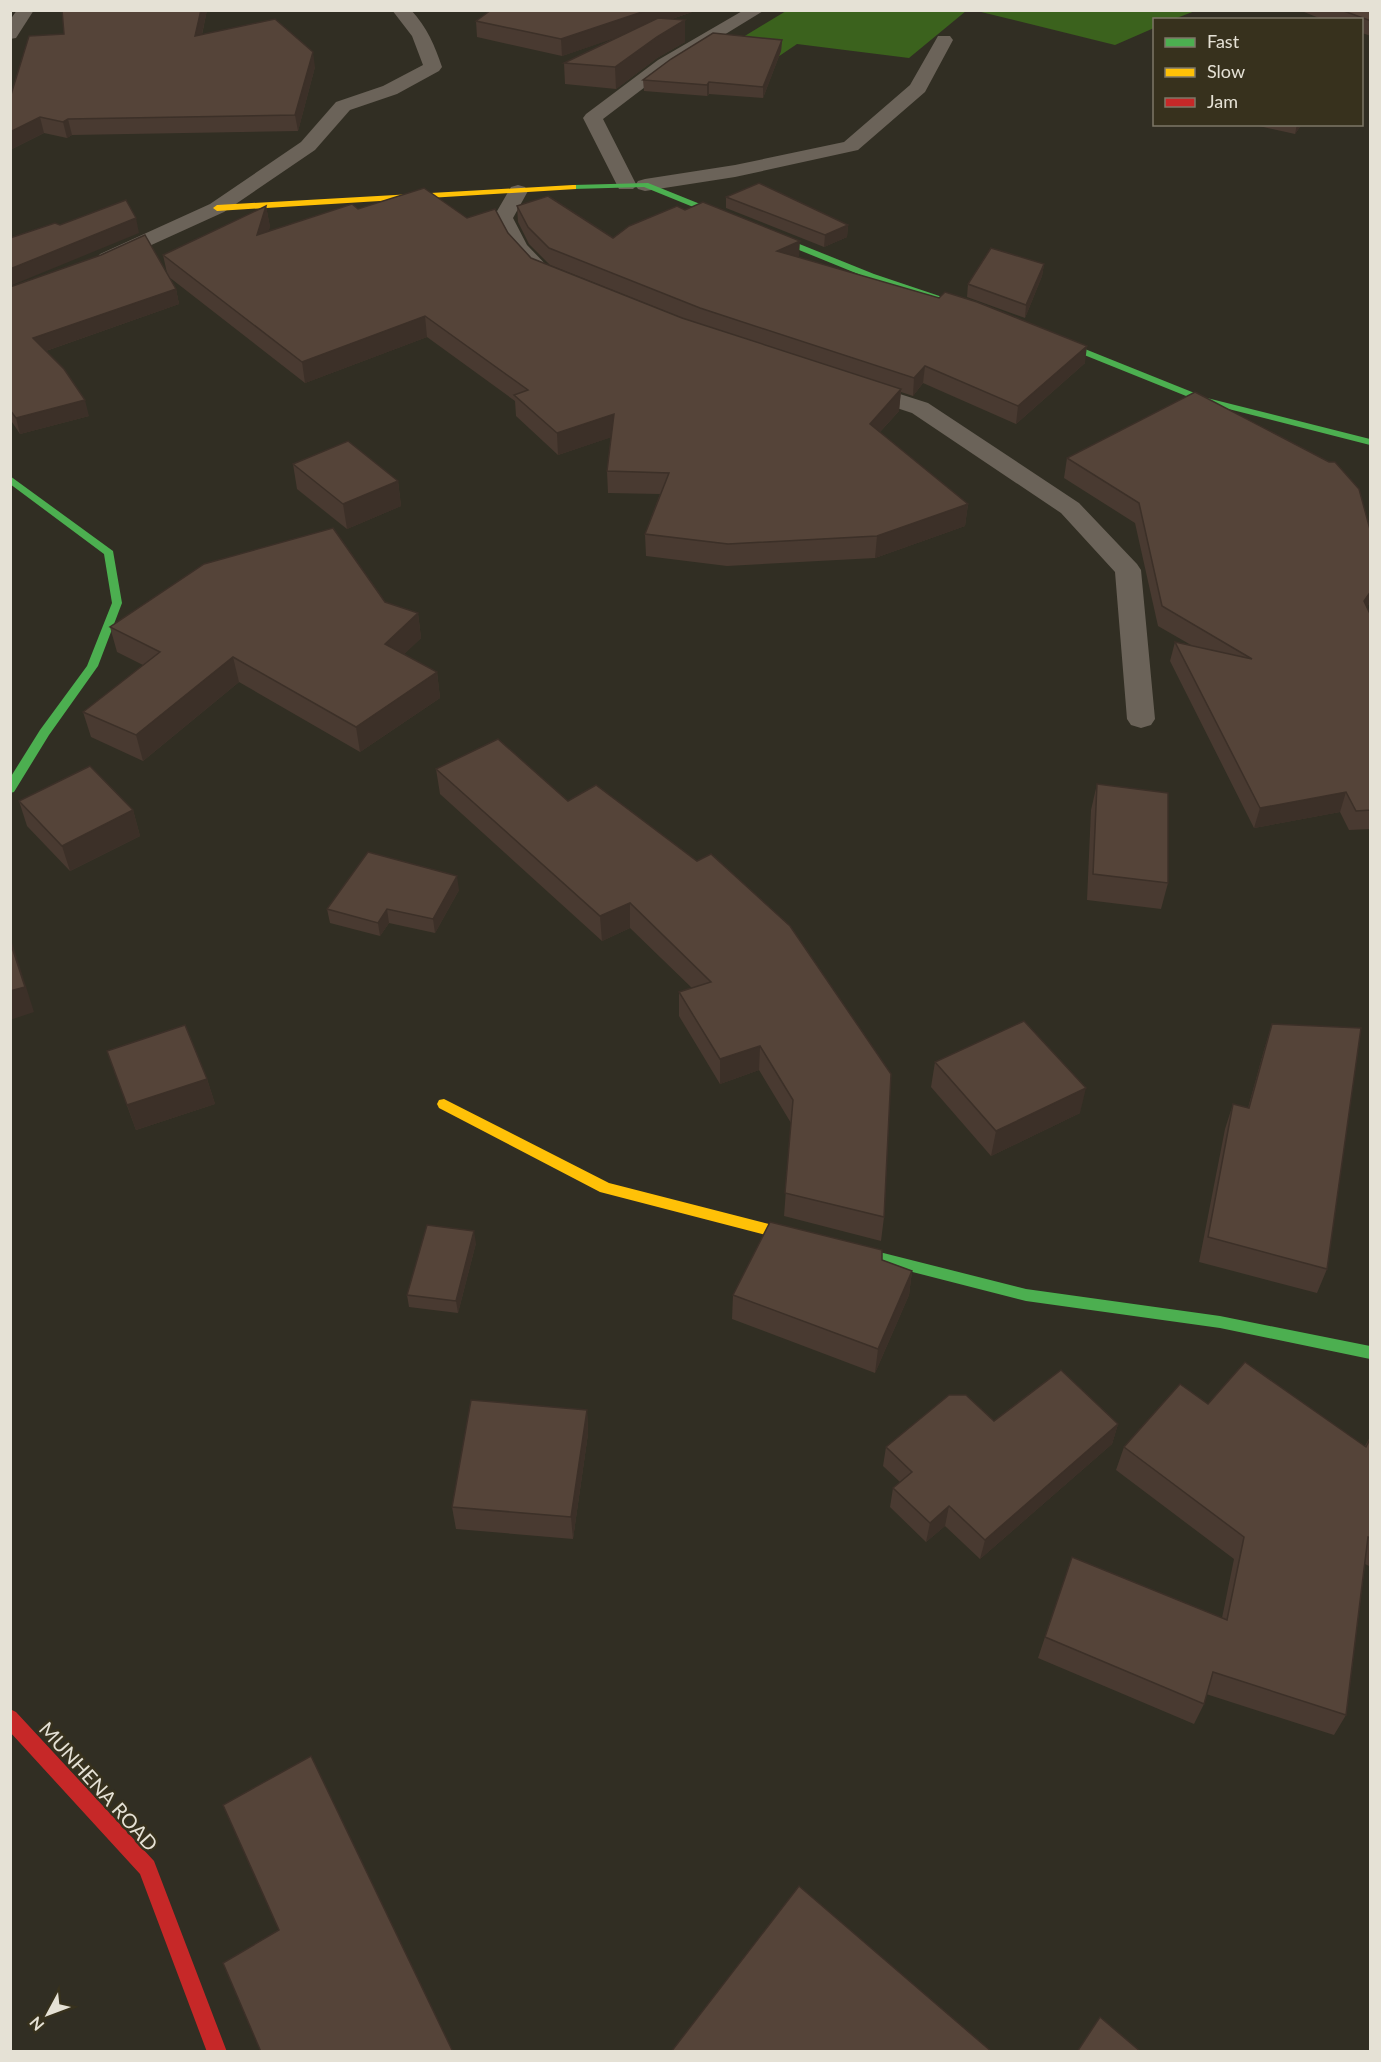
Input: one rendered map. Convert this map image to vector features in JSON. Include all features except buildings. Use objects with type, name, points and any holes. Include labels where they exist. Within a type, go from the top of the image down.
[{"type":"street","points":[[10,33],[26,10]]},
{"type":"street","points":[[85,267],[218,208],[308,146],[343,106],[390,90],[433,67],[415,23],[400,10]]},
{"type":"street","points":[[757,10],[664,64],[593,118],[636,185],[861,272],[995,316]]},
{"type":"street","points":[[218,208],[636,185],[735,171],[851,146],[918,88],[944,40]]},
{"type":"street","points":[[518,191],[503,218],[518,248],[540,272],[562,280]]},
{"type":"street","points":[[1029,330],[1204,400],[1371,442]]},
{"type":"street","points":[[832,379],[920,408],[1070,508],[1128,570],[1141,718]]},
{"type":"street","points":[[10,479],[109,553],[117,603],[92,666],[44,733],[10,789]]},
{"type":"street","points":[[444,1104],[605,1188],[1026,1295],[1220,1322],[1371,1353]]},
{"type":"street","name":"MUNHENA ROAD","points":[[10,1718],[147,1868],[217,2052]]},
{"type":"green space","points":[[786,11],[966,11],[909,58],[797,44],[763,67],[707,59]]},
{"type":"green space","points":[[977,11],[1195,11],[1177,18],[1153,18],[1153,28],[1115,45]]},
{"type":"traffic: fast","points":[[573,187],[645,185],[871,276],[983,312]]},
{"type":"traffic: fast","points":[[1045,336],[1204,400],[1370,442]]},
{"type":"traffic: fast","points":[[10,479],[109,553],[117,603],[92,666],[44,733],[10,789]]},
{"type":"traffic: fast","points":[[808,1240],[1026,1295],[1220,1322],[1370,1353]]},
{"type":"traffic: slow","points":[[217,208],[573,187]]},
{"type":"traffic: slow","points":[[444,1104],[605,1188],[808,1240]]},
{"type":"traffic: jam","points":[[10,1718],[147,1868],[217,2052]]}]
